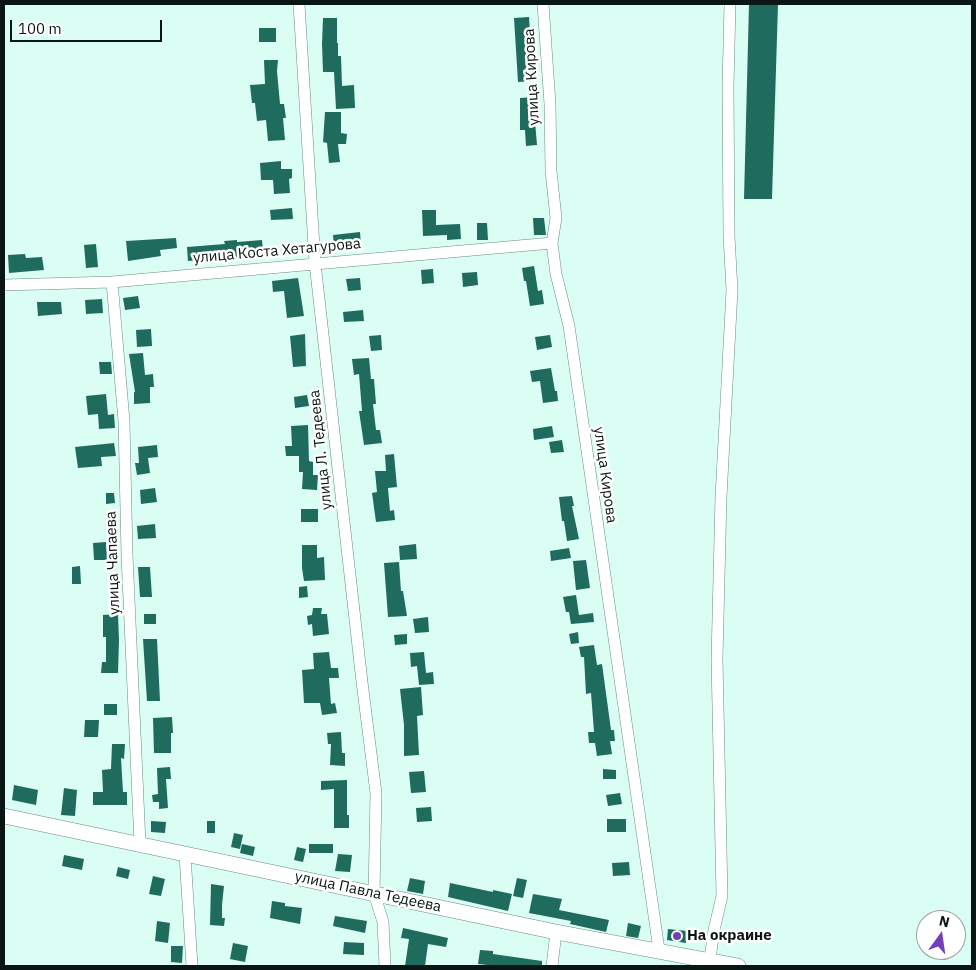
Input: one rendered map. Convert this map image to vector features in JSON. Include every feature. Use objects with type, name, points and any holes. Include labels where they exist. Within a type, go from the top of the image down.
[{"type":"main road","name":"улица Павла Тедеева","points":[[4,816],[556,932],[659,950],[709,963],[736,966]]},
{"type":"street","name":"улица Л. Тедеева","points":[[299,4],[315,263],[376,793],[374,893],[383,922],[385,966]]},
{"type":"street","name":"улица Кирова","points":[[543,4],[550,104],[551,171],[556,218],[552,243],[556,274],[569,326],[659,950]]},
{"type":"street","points":[[709,963],[722,896],[717,659],[721,497],[732,290],[728,114],[730,4]]},
{"type":"street","name":"улица Коста Хетагурова","points":[[4,285],[112,282],[552,243]]},
{"type":"street","name":"улица Чапаева","points":[[112,282],[124,421],[127,555],[140,844]]},
{"type":"street","points":[[186,855],[192,966]]},
{"type":"street","points":[[552,966],[556,932]]},
{"type":"building","points":[[749,4],[778,4],[772,199],[744,199]]},
{"type":"building","points":[[529,17],[533,81],[518,82],[514,18]]},
{"type":"building","points":[[323,18],[337,18],[337,43],[338,56],[341,56],[342,86],[354,85],[355,108],[336,109],[334,72],[323,72]]},
{"type":"building","points":[[259,28],[276,28],[276,42],[259,42]]},
{"type":"building","points":[[264,60],[278,60],[280,104],[284,104],[286,118],[283,118],[285,140],[268,141],[266,120],[257,121],[255,103],[252,103],[250,85],[265,84]]},
{"type":"building","points":[[536,97],[537,110],[534,110],[537,145],[526,146],[525,130],[520,130],[520,98]]},
{"type":"building","points":[[325,112],[341,112],[341,133],[347,134],[346,144],[338,144],[340,162],[329,163],[327,143],[323,142]]},
{"type":"building","points":[[281,161],[281,169],[292,169],[292,178],[289,179],[290,193],[274,194],[273,180],[261,180],[260,163]]},
{"type":"building","points":[[292,208],[293,219],[271,220],[270,210]]},
{"type":"building","points":[[422,210],[436,210],[436,225],[460,224],[461,239],[447,240],[447,235],[423,236]]},
{"type":"building","points":[[533,218],[544,218],[546,235],[534,235]]},
{"type":"building","points":[[477,223],[487,223],[488,240],[477,240]]},
{"type":"building","points":[[360,232],[361,245],[334,247],[333,235]]},
{"type":"building","points":[[176,238],[177,248],[160,250],[161,256],[128,261],[126,241]]},
{"type":"building","points":[[237,240],[237,242],[262,240],[263,250],[238,252],[238,257],[188,261],[187,247],[225,244],[224,241]]},
{"type":"building","points":[[96,244],[98,267],[86,268],[84,245]]},
{"type":"building","points":[[25,254],[26,258],[42,257],[44,270],[9,273],[8,255]]},
{"type":"building","points":[[534,266],[538,291],[542,290],[544,304],[530,306],[522,268]]},
{"type":"building","points":[[433,269],[434,283],[422,284],[421,270]]},
{"type":"building","points":[[477,272],[478,285],[463,287],[462,273]]},
{"type":"building","points":[[298,278],[304,316],[287,318],[284,291],[273,292],[272,281]]},
{"type":"building","points":[[360,278],[361,290],[348,291],[346,279]]},
{"type":"building","points":[[138,296],[140,308],[125,310],[123,298]]},
{"type":"building","points":[[102,299],[103,313],[86,314],[85,300]]},
{"type":"building","points":[[37,302],[61,302],[62,314],[38,316]]},
{"type":"building","points":[[363,310],[364,321],[344,322],[343,312]]},
{"type":"building","points":[[151,329],[152,346],[137,347],[136,330]]},
{"type":"building","points":[[305,334],[306,366],[293,367],[290,336]]},
{"type":"building","points":[[381,335],[382,350],[371,351],[369,336]]},
{"type":"building","points":[[550,335],[552,347],[537,350],[535,337]]},
{"type":"building","points":[[143,353],[145,375],[153,374],[154,387],[150,387],[150,403],[134,404],[135,392],[129,354]]},
{"type":"building","points":[[369,358],[371,379],[374,379],[376,404],[373,404],[376,430],[380,430],[382,443],[364,445],[359,411],[362,411],[359,374],[354,375],[352,359]]},
{"type":"building","points":[[99,362],[111,362],[112,374],[100,374]]},
{"type":"building","points":[[551,368],[558,401],[543,403],[540,381],[532,382],[530,371]]},
{"type":"building","points":[[106,394],[108,415],[114,414],[115,428],[99,429],[98,414],[88,415],[86,396]]},
{"type":"building","points":[[307,395],[309,406],[295,408],[294,397]]},
{"type":"building","points":[[308,425],[309,461],[313,462],[313,475],[318,475],[317,490],[302,489],[303,472],[299,472],[299,456],[286,456],[285,446],[292,446],[291,426]]},
{"type":"building","points":[[552,426],[554,437],[534,440],[533,429]]},
{"type":"building","points":[[562,440],[564,452],[551,453],[549,442]]},
{"type":"building","points":[[114,443],[116,456],[101,457],[102,466],[78,468],[75,447]]},
{"type":"building","points":[[157,445],[158,457],[148,458],[150,473],[137,475],[135,463],[139,463],[138,447]]},
{"type":"building","points":[[394,454],[397,487],[388,488],[390,511],[394,510],[395,520],[376,522],[372,493],[377,492],[375,471],[386,471],[385,455]]},
{"type":"building","points":[[155,488],[157,502],[141,504],[140,490]]},
{"type":"building","points":[[106,493],[114,493],[115,503],[106,504]]},
{"type":"building","points":[[572,496],[574,506],[572,506],[579,539],[567,541],[559,497]]},
{"type":"building","points":[[301,509],[318,509],[318,522],[301,522]]},
{"type":"building","points":[[155,524],[156,538],[138,539],[137,526]]},
{"type":"building","points":[[106,542],[107,560],[94,560],[93,543]]},
{"type":"building","points":[[416,544],[417,559],[400,560],[399,546]]},
{"type":"building","points":[[302,545],[317,545],[317,558],[324,557],[325,580],[304,581]]},
{"type":"building","points":[[569,548],[571,558],[551,561],[550,551]]},
{"type":"building","points":[[586,560],[590,588],[576,590],[573,561]]},
{"type":"building","points":[[399,562],[401,591],[403,591],[407,616],[388,617],[384,563]]},
{"type":"building","points":[[80,566],[81,584],[72,584],[72,567]]},
{"type":"building","points":[[138,567],[150,567],[152,597],[140,597]]},
{"type":"building","points":[[307,586],[308,597],[299,598],[299,587]]},
{"type":"building","points":[[576,595],[579,615],[593,613],[594,622],[571,624],[563,597]]},
{"type":"building","points":[[313,608],[322,608],[321,614],[327,614],[329,634],[313,636],[312,624],[308,625],[307,616],[312,615]]},
{"type":"building","points":[[118,614],[118,673],[101,673],[102,662],[106,662],[106,637],[103,637],[103,615]]},
{"type":"building","points":[[144,614],[156,614],[156,624],[144,624]]},
{"type":"building","points":[[428,617],[429,632],[415,633],[413,619]]},
{"type":"building","points":[[578,632],[579,643],[571,644],[569,634]]},
{"type":"building","points":[[407,634],[407,644],[395,645],[394,635]]},
{"type":"building","points":[[143,639],[157,639],[160,701],[147,701]]},
{"type":"building","points":[[594,645],[597,665],[602,664],[611,730],[614,730],[615,741],[610,741],[612,754],[597,756],[595,743],[589,743],[588,732],[594,732],[591,693],[586,694],[584,657],[581,657],[579,647]]},
{"type":"building","points":[[329,652],[331,668],[338,668],[339,678],[329,678],[331,704],[335,703],[337,713],[322,715],[320,703],[304,703],[302,670],[314,669],[313,653]]},
{"type":"building","points":[[424,652],[426,673],[433,672],[434,684],[419,685],[417,666],[411,667],[410,653]]},
{"type":"building","points":[[421,687],[423,715],[417,716],[419,755],[404,756],[404,725],[400,689]]},
{"type":"building","points":[[104,704],[117,704],[117,715],[104,715]]},
{"type":"building","points":[[172,717],[171,753],[154,753],[153,718]]},
{"type":"building","points":[[85,720],[99,720],[98,737],[84,737]]},
{"type":"building","points":[[341,732],[342,753],[345,753],[345,766],[330,765],[331,744],[328,744],[327,733]]},
{"type":"building","points":[[112,744],[125,744],[124,759],[121,758],[123,792],[127,792],[127,805],[93,805],[93,792],[103,792],[102,770],[111,769]]},
{"type":"building","points":[[170,767],[171,779],[166,779],[168,808],[159,809],[159,802],[153,802],[152,795],[158,794],[157,768]]},
{"type":"building","points":[[603,769],[616,770],[616,779],[603,779]]},
{"type":"building","points":[[424,771],[426,792],[411,793],[409,772]]},
{"type":"building","points":[[347,780],[349,828],[334,828],[334,789],[321,790],[321,781]]},
{"type":"building","points":[[14,785],[38,790],[36,805],[12,800]]},
{"type":"building","points":[[64,788],[77,790],[75,816],[61,815]]},
{"type":"building","points":[[620,793],[622,804],[608,806],[606,795]]},
{"type":"building","points":[[431,807],[432,821],[417,822],[416,808]]},
{"type":"building","points":[[607,819],[626,819],[626,832],[607,832]]},
{"type":"building","points":[[151,821],[166,822],[165,833],[151,832]]},
{"type":"building","points":[[207,821],[215,821],[215,833],[207,833]]},
{"type":"building","points":[[234,833],[243,835],[240,849],[231,847]]},
{"type":"building","points":[[242,844],[255,847],[253,856],[240,853]]},
{"type":"building","points":[[309,844],[333,844],[333,853],[309,853]]},
{"type":"building","points":[[297,847],[306,849],[303,862],[294,860]]},
{"type":"building","points":[[338,854],[352,855],[350,872],[335,871]]},
{"type":"building","points":[[64,855],[84,859],[82,870],[62,866]]},
{"type":"building","points":[[629,862],[630,875],[613,876],[612,863]]},
{"type":"building","points":[[118,867],[130,870],[128,879],[116,876]]},
{"type":"building","points":[[153,876],[165,879],[161,896],[149,894]]},
{"type":"building","points":[[410,878],[425,881],[423,894],[407,891]]},
{"type":"building","points":[[517,878],[527,880],[523,898],[513,896]]},
{"type":"building","points":[[450,883],[512,894],[508,911],[448,897]]},
{"type":"building","points":[[211,884],[224,886],[222,918],[225,918],[224,926],[210,925]]},
{"type":"building","points":[[533,894],[562,899],[559,910],[609,920],[606,932],[570,924],[571,921],[529,913]]},
{"type":"building","points":[[272,901],[285,903],[285,906],[302,908],[300,924],[270,918]]},
{"type":"building","points":[[335,916],[367,921],[365,933],[333,926]]},
{"type":"building","points":[[157,921],[170,923],[168,943],[155,941]]},
{"type":"building","points":[[628,923],[641,926],[638,938],[626,936]]},
{"type":"building","points":[[403,928],[448,938],[446,947],[428,944],[425,966],[405,966],[409,939],[401,938]]},
{"type":"building","name":"На окраине","points":[[668,929],[687,931],[686,943],[667,940]]},
{"type":"building","points":[[344,942],[364,943],[364,955],[343,954]]},
{"type":"building","points":[[233,943],[248,946],[245,962],[230,959]]},
{"type":"building","points":[[171,946],[183,946],[182,963],[171,962]]},
{"type":"building","points":[[480,950],[493,951],[493,954],[542,961],[542,966],[478,964]]},
{"type":"place","name":"На окраине","points":[[677,936]]}]
